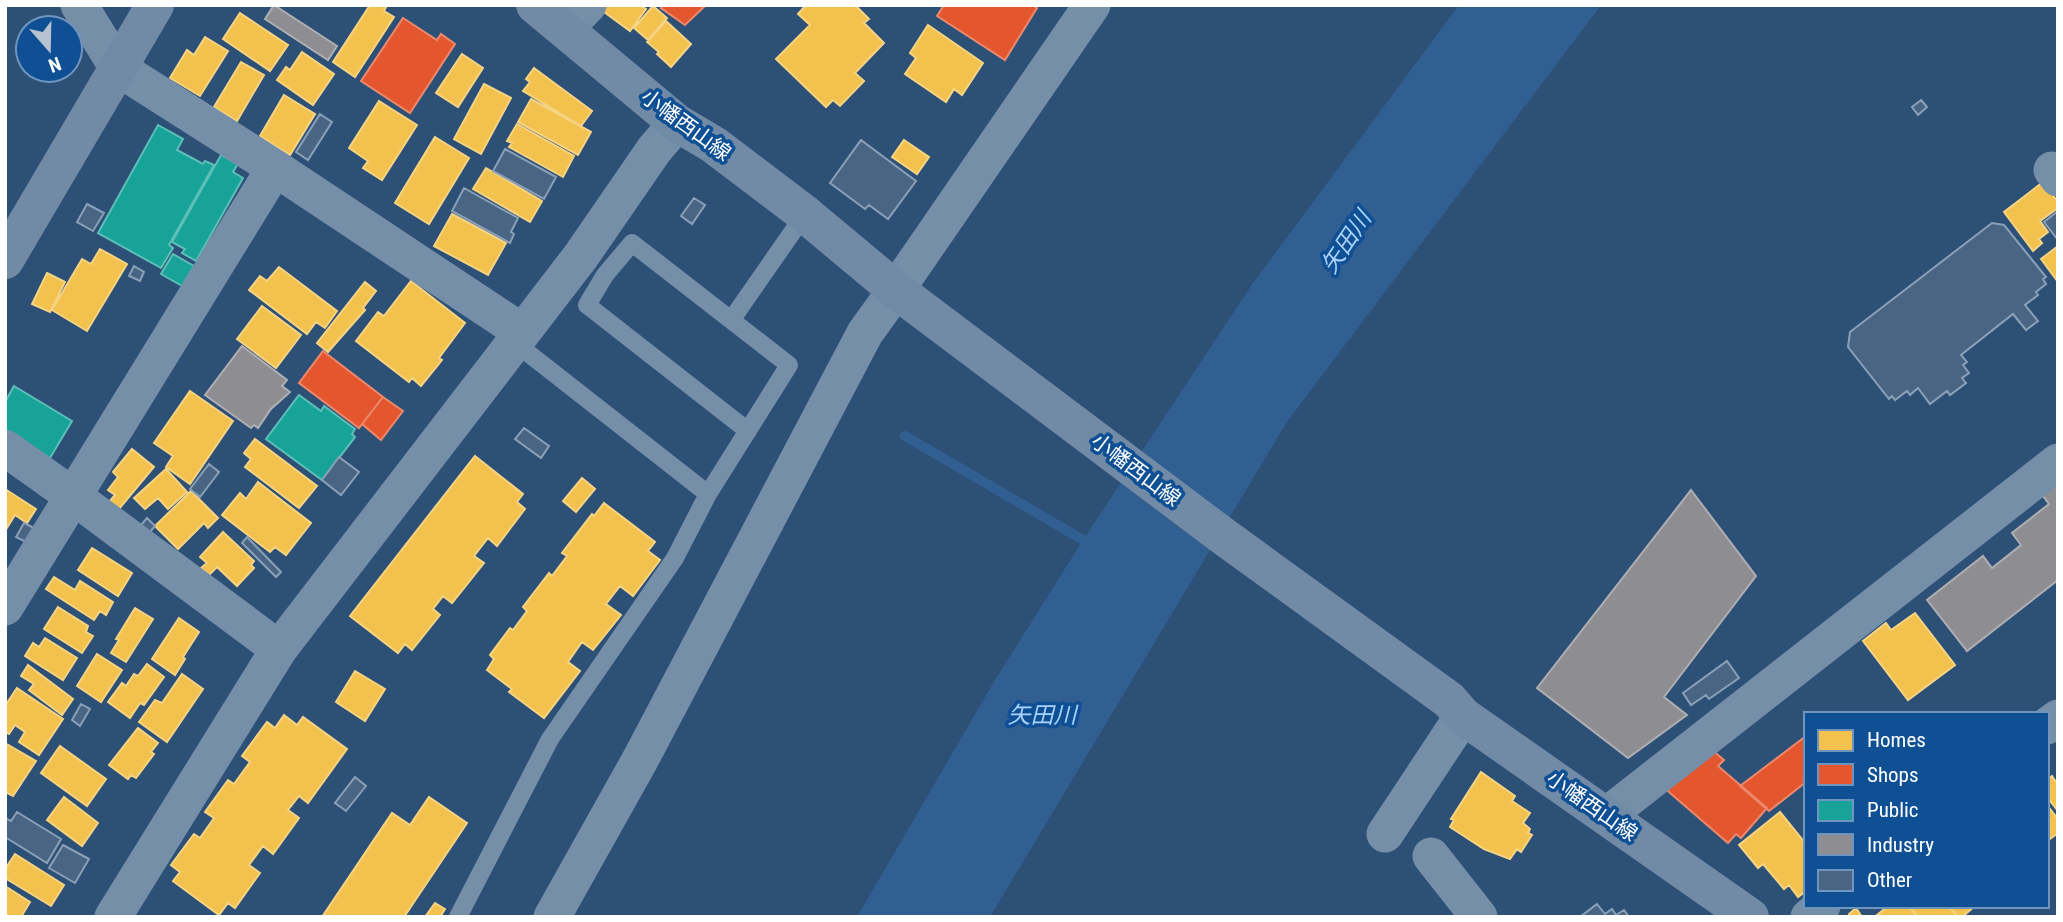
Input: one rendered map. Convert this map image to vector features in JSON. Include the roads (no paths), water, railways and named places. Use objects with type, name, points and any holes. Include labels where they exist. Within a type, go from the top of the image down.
[{"type":"street","points":[[79,5],[118,68],[275,168],[518,337]]},
{"type":"street","points":[[5,260],[155,5]]},
{"type":"street","name":"小幡西山線","points":[[535,5],[577,17],[677,123],[714,145],[805,214],[907,298],[1223,536],[1456,708],[1750,917]]},
{"type":"street","points":[[552,917],[640,760],[865,332],[907,298],[1092,5]]},
{"type":"street","points":[[113,917],[279,649],[518,337],[593,266],[653,150],[677,123]]},
{"type":"street","points":[[5,607],[275,168]]},
{"type":"street","points":[[5,449],[73,496],[279,649]]},
{"type":"street","points":[[1606,816],[2058,463]]},
{"type":"street","points":[[1385,834],[1456,708]]},
{"type":"street","points":[[1431,856],[1479,917]]},
{"type":"lane","points":[[733,319],[805,214]]},
{"type":"lane","points":[[458,917],[550,739],[675,558],[708,494],[748,431],[789,365],[632,243],[593,266],[587,305],[748,431]]},
{"type":"lane","points":[[518,337],[708,494]]},
{"type":"water","name":"矢田川","points":[[1459,5],[1601,5],[1287,422],[990,917],[857,917],[995,680],[1083,540],[1253,283]]},
{"type":"waterway","points":[[905,436],[1095,547]]}]
